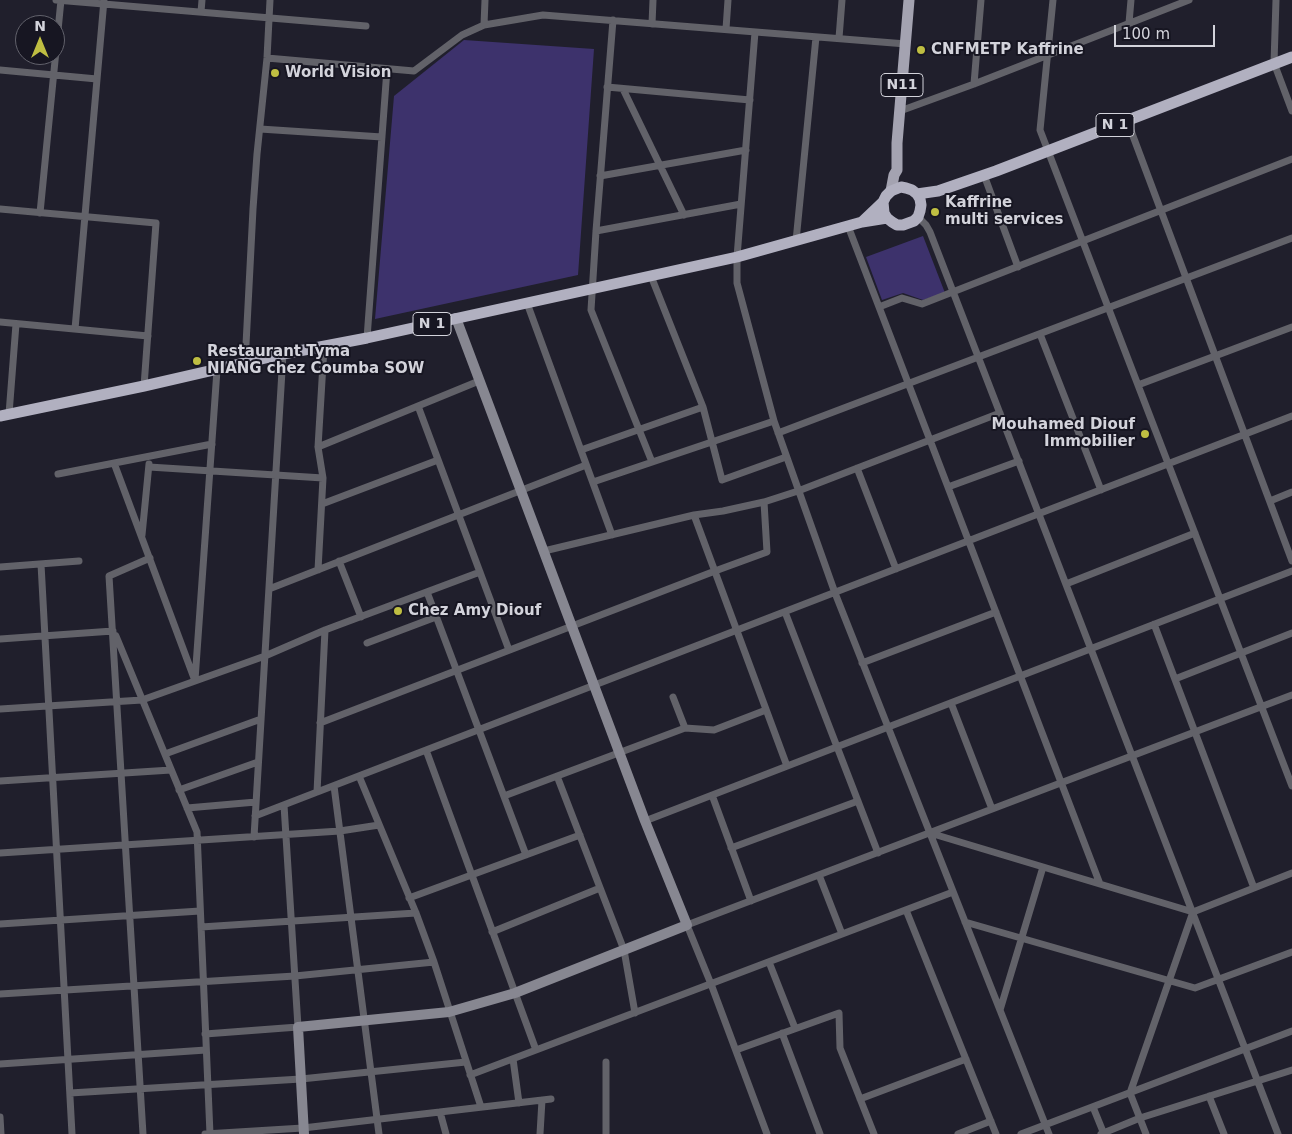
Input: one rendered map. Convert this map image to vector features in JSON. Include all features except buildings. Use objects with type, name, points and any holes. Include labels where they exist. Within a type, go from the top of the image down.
[{"type":"highway","name":"N 1","points":[[916,194],[938,191],[984,175],[1292,56]]},
{"type":"highway","points":[[896,188],[906,188],[916,194],[920,199],[921,205],[918,217],[914,221],[903,225],[892,222],[887,218],[884,213],[883,202],[891,191],[896,188]]},
{"type":"highway","name":"N 1","points":[[921,205],[938,191]]},
{"type":"highway","name":"N 1","points":[[862,222],[883,202]]},
{"type":"highway","name":"N 1","points":[[4,415],[737,258],[862,222],[887,218]]},
{"type":"main road","name":"N11","points":[[896,170],[909,0]]},
{"type":"main road","points":[[896,170],[906,188]]},
{"type":"main road","points":[[891,191],[896,170]]},
{"type":"main road","points":[[303,1131],[298,1027],[449,1012],[515,993],[687,925],[645,821],[456,318]]},
{"type":"street","points":[[56,0],[132,3],[201,12],[366,26]]},
{"type":"street","points":[[40,213],[61,0]]},
{"type":"street","points":[[201,12],[202,0]]},
{"type":"street","points":[[244,364],[253,208],[267,58],[270,0]]},
{"type":"street","points":[[484,26],[485,0]]},
{"type":"street","points":[[652,24],[653,0]]},
{"type":"street","points":[[726,29],[728,0]]},
{"type":"street","points":[[839,38],[842,0]]},
{"type":"street","points":[[974,84],[981,0]]},
{"type":"street","points":[[1053,0],[1040,130],[1291,781]]},
{"type":"street","points":[[1129,23],[1131,0]]},
{"type":"street","points":[[900,112],[1189,0]]},
{"type":"street","points":[[1276,0],[1274,63],[1292,111]]},
{"type":"street","points":[[75,329],[104,2]]},
{"type":"street","points":[[267,58],[414,71],[462,35],[484,26],[543,15],[906,44]]},
{"type":"street","points":[[613,20],[591,310],[652,462]]},
{"type":"street","points":[[755,32],[736,283],[774,421],[835,593],[1049,1134]]},
{"type":"street","points":[[796,241],[816,36]]},
{"type":"street","points":[[367,338],[387,69]]},
{"type":"street","points":[[0,70],[97,79]]},
{"type":"street","points":[[608,87],[750,100]]},
{"type":"street","points":[[623,89],[684,215]]},
{"type":"street","points":[[1127,120],[1292,561]]},
{"type":"street","points":[[260,129],[382,138]]},
{"type":"street","points":[[600,176],[746,150]]},
{"type":"street","points":[[879,306],[902,298],[922,304],[1292,159]]},
{"type":"street","points":[[984,175],[1018,267]]},
{"type":"street","points":[[596,231],[741,204]]},
{"type":"street","points":[[0,209],[156,223],[144,386]]},
{"type":"street","points":[[918,217],[930,232],[954,292],[1278,1134]]},
{"type":"street","points":[[848,226],[1100,884]]},
{"type":"street","points":[[778,433],[1292,238]]},
{"type":"street","points":[[651,276],[703,407],[722,480],[786,457]]},
{"type":"street","points":[[527,303],[612,535]]},
{"type":"street","points":[[0,322],[148,336]]},
{"type":"street","points":[[4,415],[16,324]]},
{"type":"street","points":[[1138,385],[1292,327]]},
{"type":"street","points":[[1040,334],[1101,490]]},
{"type":"street","points":[[318,570],[323,478],[318,447],[324,346]]},
{"type":"street","points":[[254,837],[283,354]]},
{"type":"street","points":[[195,680],[217,370]]},
{"type":"street","points":[[318,447],[479,381]]},
{"type":"street","points":[[418,406],[510,650]]},
{"type":"street","points":[[581,450],[703,407]]},
{"type":"street","points":[[544,551],[694,515],[764,502],[798,491],[1000,413]]},
{"type":"street","points":[[255,816],[1292,416]]},
{"type":"street","points":[[592,482],[774,421]]},
{"type":"street","points":[[58,474],[212,444]]},
{"type":"street","points":[[142,537],[150,456]]},
{"type":"street","points":[[322,504],[438,460]]},
{"type":"street","points":[[948,487],[1019,461]]},
{"type":"street","points":[[114,463],[195,680]]},
{"type":"street","points":[[269,589],[586,465]]},
{"type":"street","points":[[149,467],[323,478]]},
{"type":"street","points":[[857,468],[896,569]]},
{"type":"street","points":[[1270,501],[1292,492]]},
{"type":"street","points":[[320,723],[767,552],[764,502]]},
{"type":"street","points":[[694,515],[787,766]]},
{"type":"street","points":[[1066,584],[1195,533]]},
{"type":"street","points":[[143,1134],[114,631],[109,576],[150,558]]},
{"type":"street","points":[[0,567],[78,561]]},
{"type":"street","points":[[339,561],[361,617]]},
{"type":"street","points":[[41,564],[72,1134]]},
{"type":"street","points":[[645,821],[1292,571]]},
{"type":"street","points":[[0,709],[142,700],[265,656],[325,630],[480,572]]},
{"type":"street","points":[[427,592],[526,855]]},
{"type":"street","points":[[785,612],[878,853]]},
{"type":"street","points":[[862,663],[996,612]]},
{"type":"street","points":[[367,643],[436,617]]},
{"type":"street","points":[[1154,624],[1254,888]]},
{"type":"street","points":[[317,792],[325,630]]},
{"type":"street","points":[[0,639],[114,631]]},
{"type":"street","points":[[114,631],[197,832],[210,1134]]},
{"type":"street","points":[[1175,679],[1292,633]]},
{"type":"street","points":[[767,1134],[687,925],[1292,695]]},
{"type":"street","points":[[673,697],[685,728]]},
{"type":"street","points":[[951,703],[992,809]]},
{"type":"street","points":[[504,796],[685,728],[714,730],[766,710]]},
{"type":"street","points":[[165,754],[261,719]]},
{"type":"street","points":[[426,750],[536,1050]]},
{"type":"street","points":[[179,790],[258,762]]},
{"type":"street","points":[[0,781],[171,770]]},
{"type":"street","points":[[359,776],[416,913],[434,962],[481,1107]]},
{"type":"street","points":[[557,776],[624,950],[635,1013]]},
{"type":"street","points":[[334,786],[379,1134]]},
{"type":"street","points":[[712,795],[751,901]]},
{"type":"street","points":[[731,848],[858,801]]},
{"type":"street","points":[[187,808],[256,802]]},
{"type":"street","points":[[205,1034],[298,1027],[284,805]]},
{"type":"street","points":[[0,853],[286,835],[340,831],[379,825]]},
{"type":"street","points":[[930,833],[1193,912],[1292,873]]},
{"type":"street","points":[[409,898],[580,835]]},
{"type":"street","points":[[1000,1010],[1043,867]]},
{"type":"street","points":[[818,875],[842,934]]},
{"type":"street","points":[[492,932],[600,888]]},
{"type":"street","points":[[470,1076],[953,892]]},
{"type":"street","points":[[906,910],[996,1134]]},
{"type":"street","points":[[0,924],[200,911]]},
{"type":"street","points":[[1146,1134],[1130,1093],[1193,912]]},
{"type":"street","points":[[201,927],[416,913]]},
{"type":"street","points":[[965,922],[1195,988],[1292,952]]},
{"type":"street","points":[[0,994],[295,976],[434,962]]},
{"type":"street","points":[[769,962],[796,1028]]},
{"type":"street","points":[[736,1050],[839,1012],[840,1048],[874,1134]]},
{"type":"street","points":[[1022,1134],[1292,1030]]},
{"type":"street","points":[[782,1034],[820,1134]]},
{"type":"street","points":[[0,1064],[206,1050]]},
{"type":"street","points":[[513,1059],[519,1103]]},
{"type":"street","points":[[860,1099],[966,1059]]},
{"type":"street","points":[[70,1094],[301,1079],[466,1062]]},
{"type":"street","points":[[606,1062],[606,1134]]},
{"type":"street","points":[[1093,1107],[1103,1134],[1140,1118],[1292,1070]]},
{"type":"street","points":[[1209,1096],[1224,1134]]},
{"type":"street","points":[[204,1134],[303,1131],[377,1119],[550,1099]]},
{"type":"street","points":[[542,1100],[540,1134],[545,1134]]},
{"type":"street","points":[[440,1112],[446,1134]]},
{"type":"street","points":[[0,1117],[1,1134]]},
{"type":"street","points":[[958,1134],[991,1121]]},
{"type":"shaded area","points":[[464,40],[594,49],[578,275],[375,319],[394,96]]},
{"type":"shaded area","points":[[923,236],[945,293],[923,300],[903,293],[882,300],[866,257]]},
{"type":"place","name":"CNFMETP Kaffrine","points":[[921,50]]},
{"type":"place","name":"World Vision","points":[[275,73]]},
{"type":"place","name":"Kaffrine multi services","points":[[935,212]]},
{"type":"place","name":"Restaurant Tyma NIANG chez Coumba SOW","points":[[197,361]]},
{"type":"place","name":"Mouhamed Diouf Immobilier","points":[[1145,434]]},
{"type":"place","name":"Chez Amy Diouf","points":[[398,611]]}]
